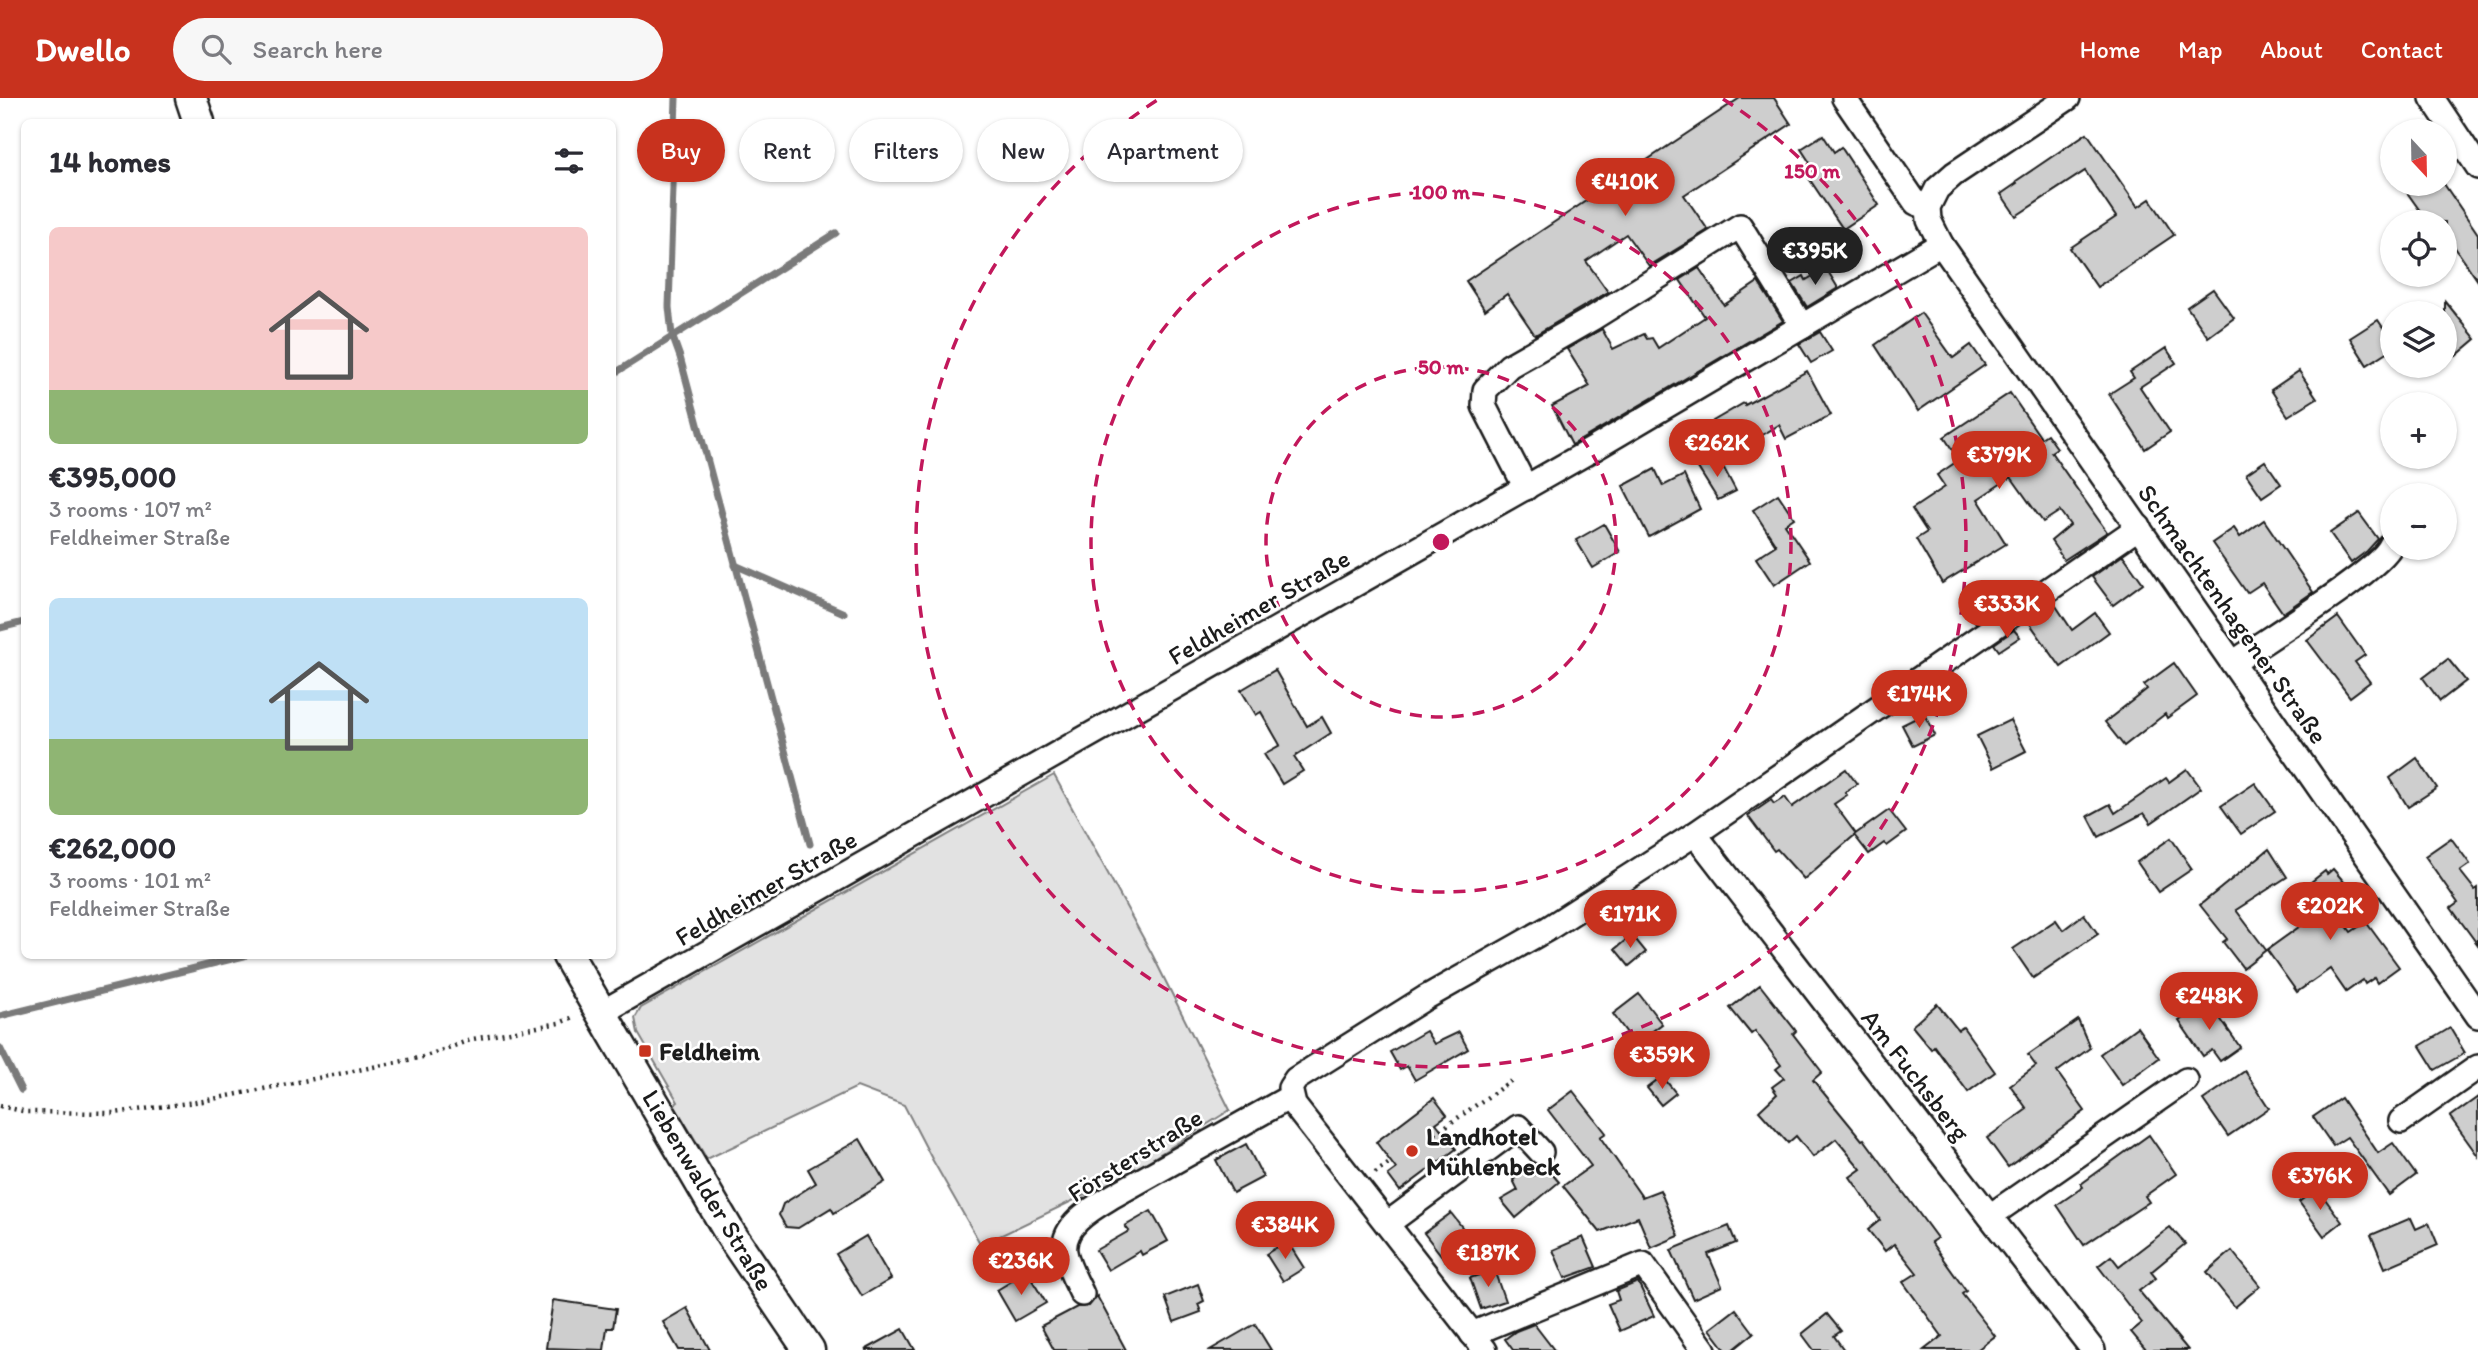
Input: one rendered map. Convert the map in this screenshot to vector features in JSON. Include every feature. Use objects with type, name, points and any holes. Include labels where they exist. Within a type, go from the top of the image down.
[{"type":"main road","points":[[191,98],[198,119]]},
{"type":"main road","name":"Liebenwalder Straße","points":[[570,959],[732,1234],[809,1350]]},
{"type":"street","points":[[1844,98],[1916,203],[1928,207],[1937,189],[1954,174],[2068,98]]},
{"type":"street","points":[[2432,98],[2478,167]]},
{"type":"street","name":"Schmachtenhagener Straße","points":[[1928,207],[1928,220],[1941,244],[2478,1016]]},
{"type":"street","points":[[1526,488],[1484,406],[1485,390],[1509,366],[1593,318],[1740,226],[1802,326]]},
{"type":"street","name":"Feldheimer Straße","points":[[599,1009],[1526,488],[1941,244]]},
{"type":"street","points":[[1704,1350],[1643,1264],[1479,1342],[1292,1101],[1290,1088],[1305,1072],[1425,998],[1549,928],[1695,834],[2139,527]]},
{"type":"street","points":[[2233,663],[2380,559]]},
{"type":"street","name":"Am Fuchsberg","points":[[1695,834],[2093,1350]]},
{"type":"street","points":[[2402,1121],[2478,1067]]},
{"type":"street","points":[[1990,1216],[2186,1080]]},
{"type":"street","name":"Försterstraße","points":[[1082,1294],[1065,1254],[1064,1241],[1084,1214],[1112,1196],[1292,1101]]},
{"type":"street","points":[[1387,1224],[1518,1128],[1541,1152]]},
{"type":"path","points":[[0,1107],[27,1112],[115,1113],[203,1101],[423,1057],[472,1040],[559,1023],[599,1009]]},
{"type":"path","points":[[1429,1138],[1512,1080]]},
{"type":"shaded area","points":[[1054,775],[1152,954],[1230,1110],[1128,1174],[981,1245],[904,1105],[857,1087],[707,1159],[674,1105],[678,1102],[638,1033],[635,1018],[641,1008]]},
{"type":"building","points":[[1740,98],[1774,98],[1791,124],[1684,195],[1708,230],[1649,266],[1626,234],[1586,261],[1608,292],[1535,335],[1507,294],[1485,310],[1466,281]]},
{"type":"building","points":[[2087,133],[2138,207],[2150,199],[2174,235],[2097,287],[2070,248],[2116,217],[2085,171],[2016,216],[2001,194]]},
{"type":"building","points":[[1823,135],[1834,152],[1841,147],[1879,205],[1843,229],[1804,171],[1812,166],[1801,149]]},
{"type":"building","points":[[2410,196],[2452,196],[2478,234],[2478,281],[2457,250],[2457,210],[2419,210]]},
{"type":"building","points":[[1699,268],[1724,305],[1758,282],[1783,321],[1572,445],[1552,406],[1590,386],[1567,349],[1602,329],[1613,349],[1644,334],[1647,339],[1652,338],[1658,348],[1705,317],[1680,280]]},
{"type":"building","points":[[1826,268],[1838,288],[1807,307],[1792,283],[1804,276],[1806,280]]},
{"type":"building","points":[[2213,289],[2234,318],[2208,337],[2187,307]]},
{"type":"building","points":[[1921,313],[1953,358],[1971,345],[1985,365],[1918,411],[1875,345]]},
{"type":"building","points":[[2457,316],[2476,339],[2457,355]]},
{"type":"building","points":[[2378,320],[2380,357],[2367,365],[2350,338]]},
{"type":"building","points":[[1820,332],[1832,351],[1811,363],[1799,344]]},
{"type":"building","points":[[2166,348],[2176,363],[2140,387],[2170,432],[2145,449],[2109,394],[2134,378],[2130,372]]},
{"type":"building","points":[[1807,371],[1831,415],[1786,439],[1779,425],[1733,453],[1713,421]]},
{"type":"building","points":[[2299,371],[2317,398],[2288,416],[2271,390]]},
{"type":"building","points":[[2010,393],[2041,438],[2047,434],[2057,448],[2051,452],[2107,532],[2064,560],[2051,541],[2070,525],[2060,511],[2043,522],[2011,477],[1978,499],[2006,544],[1942,583],[1916,539],[1927,532],[1912,509],[1945,487],[1937,475],[1959,460],[1944,437]]},
{"type":"building","points":[[1718,457],[1736,491],[1718,500],[1698,468]]},
{"type":"building","points":[[2265,461],[2281,484],[2262,497],[2246,474]]},
{"type":"building","points":[[1655,469],[1663,486],[1684,475],[1700,509],[1649,537],[1623,486]]},
{"type":"building","points":[[1778,494],[1794,518],[1785,524],[1810,561],[1774,585],[1756,558],[1776,545],[1753,510]]},
{"type":"building","points":[[2359,513],[2378,539],[2351,563],[2330,533]]},
{"type":"building","points":[[2264,520],[2313,592],[2283,613],[2262,583],[2247,593],[2212,543],[2234,528],[2240,537]]},
{"type":"building","points":[[1604,524],[1620,552],[1593,568],[1576,540]]},
{"type":"building","points":[[2123,555],[2143,583],[2113,605],[2092,577]]},
{"type":"building","points":[[1986,595],[1996,609],[1976,623],[1967,611]]},
{"type":"building","points":[[2054,603],[2072,630],[2095,613],[2109,632],[2061,667],[2028,621]]},
{"type":"building","points":[[2338,617],[2365,655],[2355,662],[2370,682],[2350,697],[2307,640]]},
{"type":"building","points":[[2014,630],[2020,637],[1999,651],[1994,644]]},
{"type":"building","points":[[2448,659],[2466,681],[2440,701],[2423,678]]},
{"type":"building","points":[[2174,663],[2197,696],[2167,718],[2165,714],[2124,746],[2105,722],[2147,689],[2144,685]]},
{"type":"building","points":[[1275,670],[1307,726],[1322,717],[1331,733],[1294,757],[1303,771],[1282,784],[1264,754],[1280,745],[1261,712],[1256,715],[1241,690]]},
{"type":"building","points":[[1924,714],[1935,735],[1913,746],[1902,725]]},
{"type":"building","points":[[2010,720],[2026,751],[1993,768],[1977,736]]},
{"type":"building","points":[[2417,758],[2437,788],[2408,807],[2390,778]]},
{"type":"building","points":[[1846,769],[1857,784],[1834,804],[1856,834],[1804,879],[1777,849],[1774,851],[1748,816],[1771,800],[1774,804],[1785,797],[1792,807]]},
{"type":"building","points":[[2187,769],[2201,788],[2151,823],[2144,813],[2099,837],[2088,816],[2110,804],[2115,813],[2166,778],[2169,782]]},
{"type":"building","points":[[2255,783],[2275,811],[2241,834],[2221,806]]},
{"type":"building","points":[[1889,810],[1906,832],[1887,846],[1884,843],[1869,854],[1854,835]]},
{"type":"building","points":[[2171,838],[2192,869],[2158,892],[2137,862]]},
{"type":"building","points":[[2451,838],[2470,864],[2460,871],[2475,890],[2478,888],[2478,945],[2451,908],[2458,903],[2425,856]]},
{"type":"building","points":[[2269,849],[2287,877],[2236,910],[2266,950],[2243,968],[2223,942],[2227,939],[2200,905]]},
{"type":"building","points":[[2333,869],[2345,883],[2338,889],[2343,895],[2331,904],[2351,932],[2366,922],[2399,967],[2377,983],[2374,978],[2365,984],[2363,980],[2346,992],[2330,969],[2297,992],[2267,950],[2310,919],[2292,897],[2325,871],[2327,874]]},
{"type":"building","points":[[2084,914],[2098,934],[2033,978],[2013,949],[2056,920],[2063,930]]},
{"type":"building","points":[[1632,935],[1646,952],[1629,966],[1615,949]]},
{"type":"building","points":[[1760,985],[1796,1031],[1793,1034],[1822,1072],[1813,1080],[1862,1140],[1864,1139],[1937,1238],[1931,1242],[1966,1291],[1962,1294],[1995,1336],[1977,1350],[1924,1350],[1942,1336],[1903,1282],[1917,1273],[1894,1244],[1885,1251],[1868,1230],[1880,1220],[1850,1177],[1861,1169],[1836,1139],[1813,1157],[1796,1136],[1788,1143],[1759,1111],[1777,1094],[1772,1087],[1784,1078],[1776,1069],[1781,1065],[1755,1031],[1751,1034],[1730,1008]]},
{"type":"building","points":[[1639,994],[1662,1024],[1635,1044],[1613,1014]]},
{"type":"building","points":[[2208,1001],[2240,1047],[2220,1061],[2212,1050],[2203,1056],[2179,1021]]},
{"type":"building","points":[[1937,1004],[1958,1030],[1963,1027],[1995,1072],[1968,1092],[1934,1046],[1931,1049],[1912,1026]]},
{"type":"building","points":[[2078,1020],[2090,1048],[2057,1072],[2085,1111],[2008,1167],[1987,1138],[2027,1109],[2010,1085],[2036,1066],[2028,1055]]},
{"type":"building","points":[[2137,1027],[2159,1058],[2122,1085],[2100,1054]]},
{"type":"building","points":[[2450,1028],[2465,1053],[2435,1070],[2420,1046]]},
{"type":"building","points":[[1426,1031],[1434,1044],[1459,1032],[1468,1049],[1415,1080],[1407,1066],[1400,1070],[1390,1052]]},
{"type":"building","points":[[2245,1071],[2269,1108],[2228,1136],[2203,1100]]},
{"type":"building","points":[[1662,1076],[1676,1093],[1661,1105],[1647,1088]]},
{"type":"building","points":[[1573,1091],[1606,1133],[1600,1137],[1642,1197],[1660,1190],[1679,1236],[1651,1248],[1638,1217],[1600,1232],[1563,1186],[1591,1166],[1548,1110]]},
{"type":"building","points":[[2478,1097],[2478,1156],[2450,1117]]},
{"type":"building","points":[[1434,1098],[1447,1115],[1436,1123],[1456,1149],[1400,1191],[1388,1175],[1396,1169],[1376,1142]]},
{"type":"building","points":[[2341,1098],[2378,1153],[2393,1143],[2416,1175],[2389,1195],[2347,1137],[2333,1146],[2313,1117]]},
{"type":"building","points":[[2149,1135],[2176,1174],[2145,1196],[2149,1202],[2084,1245],[2057,1205],[2083,1187],[2081,1184]]},
{"type":"building","points":[[860,1139],[885,1182],[834,1213],[831,1208],[798,1228],[786,1227],[779,1215],[783,1204],[816,1183],[808,1169]]},
{"type":"building","points":[[1246,1144],[1263,1177],[1233,1193],[1216,1160]]},
{"type":"building","points":[[1545,1166],[1559,1182],[1516,1218],[1501,1200],[1518,1190],[1513,1180],[1528,1168],[1534,1175]]},
{"type":"building","points":[[2317,1188],[2342,1222],[2324,1236],[2299,1202]]},
{"type":"building","points":[[1151,1211],[1168,1241],[1142,1255],[1140,1251],[1108,1270],[1096,1250],[1129,1231],[1125,1226]]},
{"type":"building","points":[[1451,1213],[1472,1240],[1445,1260],[1424,1233]]},
{"type":"building","points":[[2411,1218],[2416,1229],[2429,1223],[2438,1245],[2385,1268],[2371,1235]]},
{"type":"building","points":[[1729,1226],[1736,1243],[1708,1254],[1722,1286],[1693,1299],[1671,1250]]},
{"type":"building","points":[[2170,1227],[2185,1244],[2151,1272],[2156,1278],[2139,1291],[2188,1350],[2146,1350],[2131,1332],[2142,1323],[2098,1266],[2111,1256],[2119,1266]]},
{"type":"building","points":[[866,1236],[891,1279],[862,1296],[836,1254]]},
{"type":"building","points":[[1583,1237],[1596,1267],[1565,1278],[1553,1250]]},
{"type":"building","points":[[1287,1241],[1304,1268],[1283,1281],[1266,1254]]},
{"type":"building","points":[[2232,1251],[2260,1286],[2235,1307],[2207,1272]]},
{"type":"building","points":[[1494,1270],[1505,1301],[1481,1309],[1470,1278]]},
{"type":"building","points":[[1027,1272],[1046,1303],[1015,1321],[997,1290]]},
{"type":"building","points":[[1638,1282],[1654,1316],[1620,1331],[1608,1304],[1619,1300],[1616,1291]]},
{"type":"building","points":[[1198,1284],[1204,1301],[1198,1304],[1201,1312],[1174,1322],[1165,1297]]},
{"type":"building","points":[[1097,1296],[1126,1350],[1054,1350],[1041,1326],[1077,1307],[1089,1306]]},
{"type":"building","points":[[553,1300],[616,1309],[613,1328],[607,1328],[604,1350],[546,1348]]},
{"type":"building","points":[[687,1308],[710,1350],[679,1350],[663,1322]]},
{"type":"building","points":[[1736,1309],[1754,1333],[1733,1350],[1726,1350],[1710,1329]]},
{"type":"building","points":[[1827,1314],[1841,1331],[1834,1336],[1844,1350],[1814,1350],[1802,1334]]},
{"type":"building","points":[[1255,1324],[1271,1350],[1210,1350]]},
{"type":"building","points":[[1534,1324],[1554,1350],[1513,1350],[1505,1339]]},
{"type":"building","points":[[903,1329],[915,1350],[865,1350]]},
{"type":"waterway","points":[[676,98],[669,307],[672,335],[810,844]]},
{"type":"waterway","points":[[616,372],[836,233]]},
{"type":"waterway","points":[[735,565],[844,613]]},
{"type":"waterway","points":[[0,628],[21,623]]},
{"type":"waterway","points":[[0,1016],[232,959]]},
{"type":"waterway","points":[[0,1048],[21,1090]]},
{"type":"place","name":"Feldheim","points":[[645,1051]]},
{"type":"place","name":"Landhotel Mühlenbeck","points":[[1412,1151]]}]
